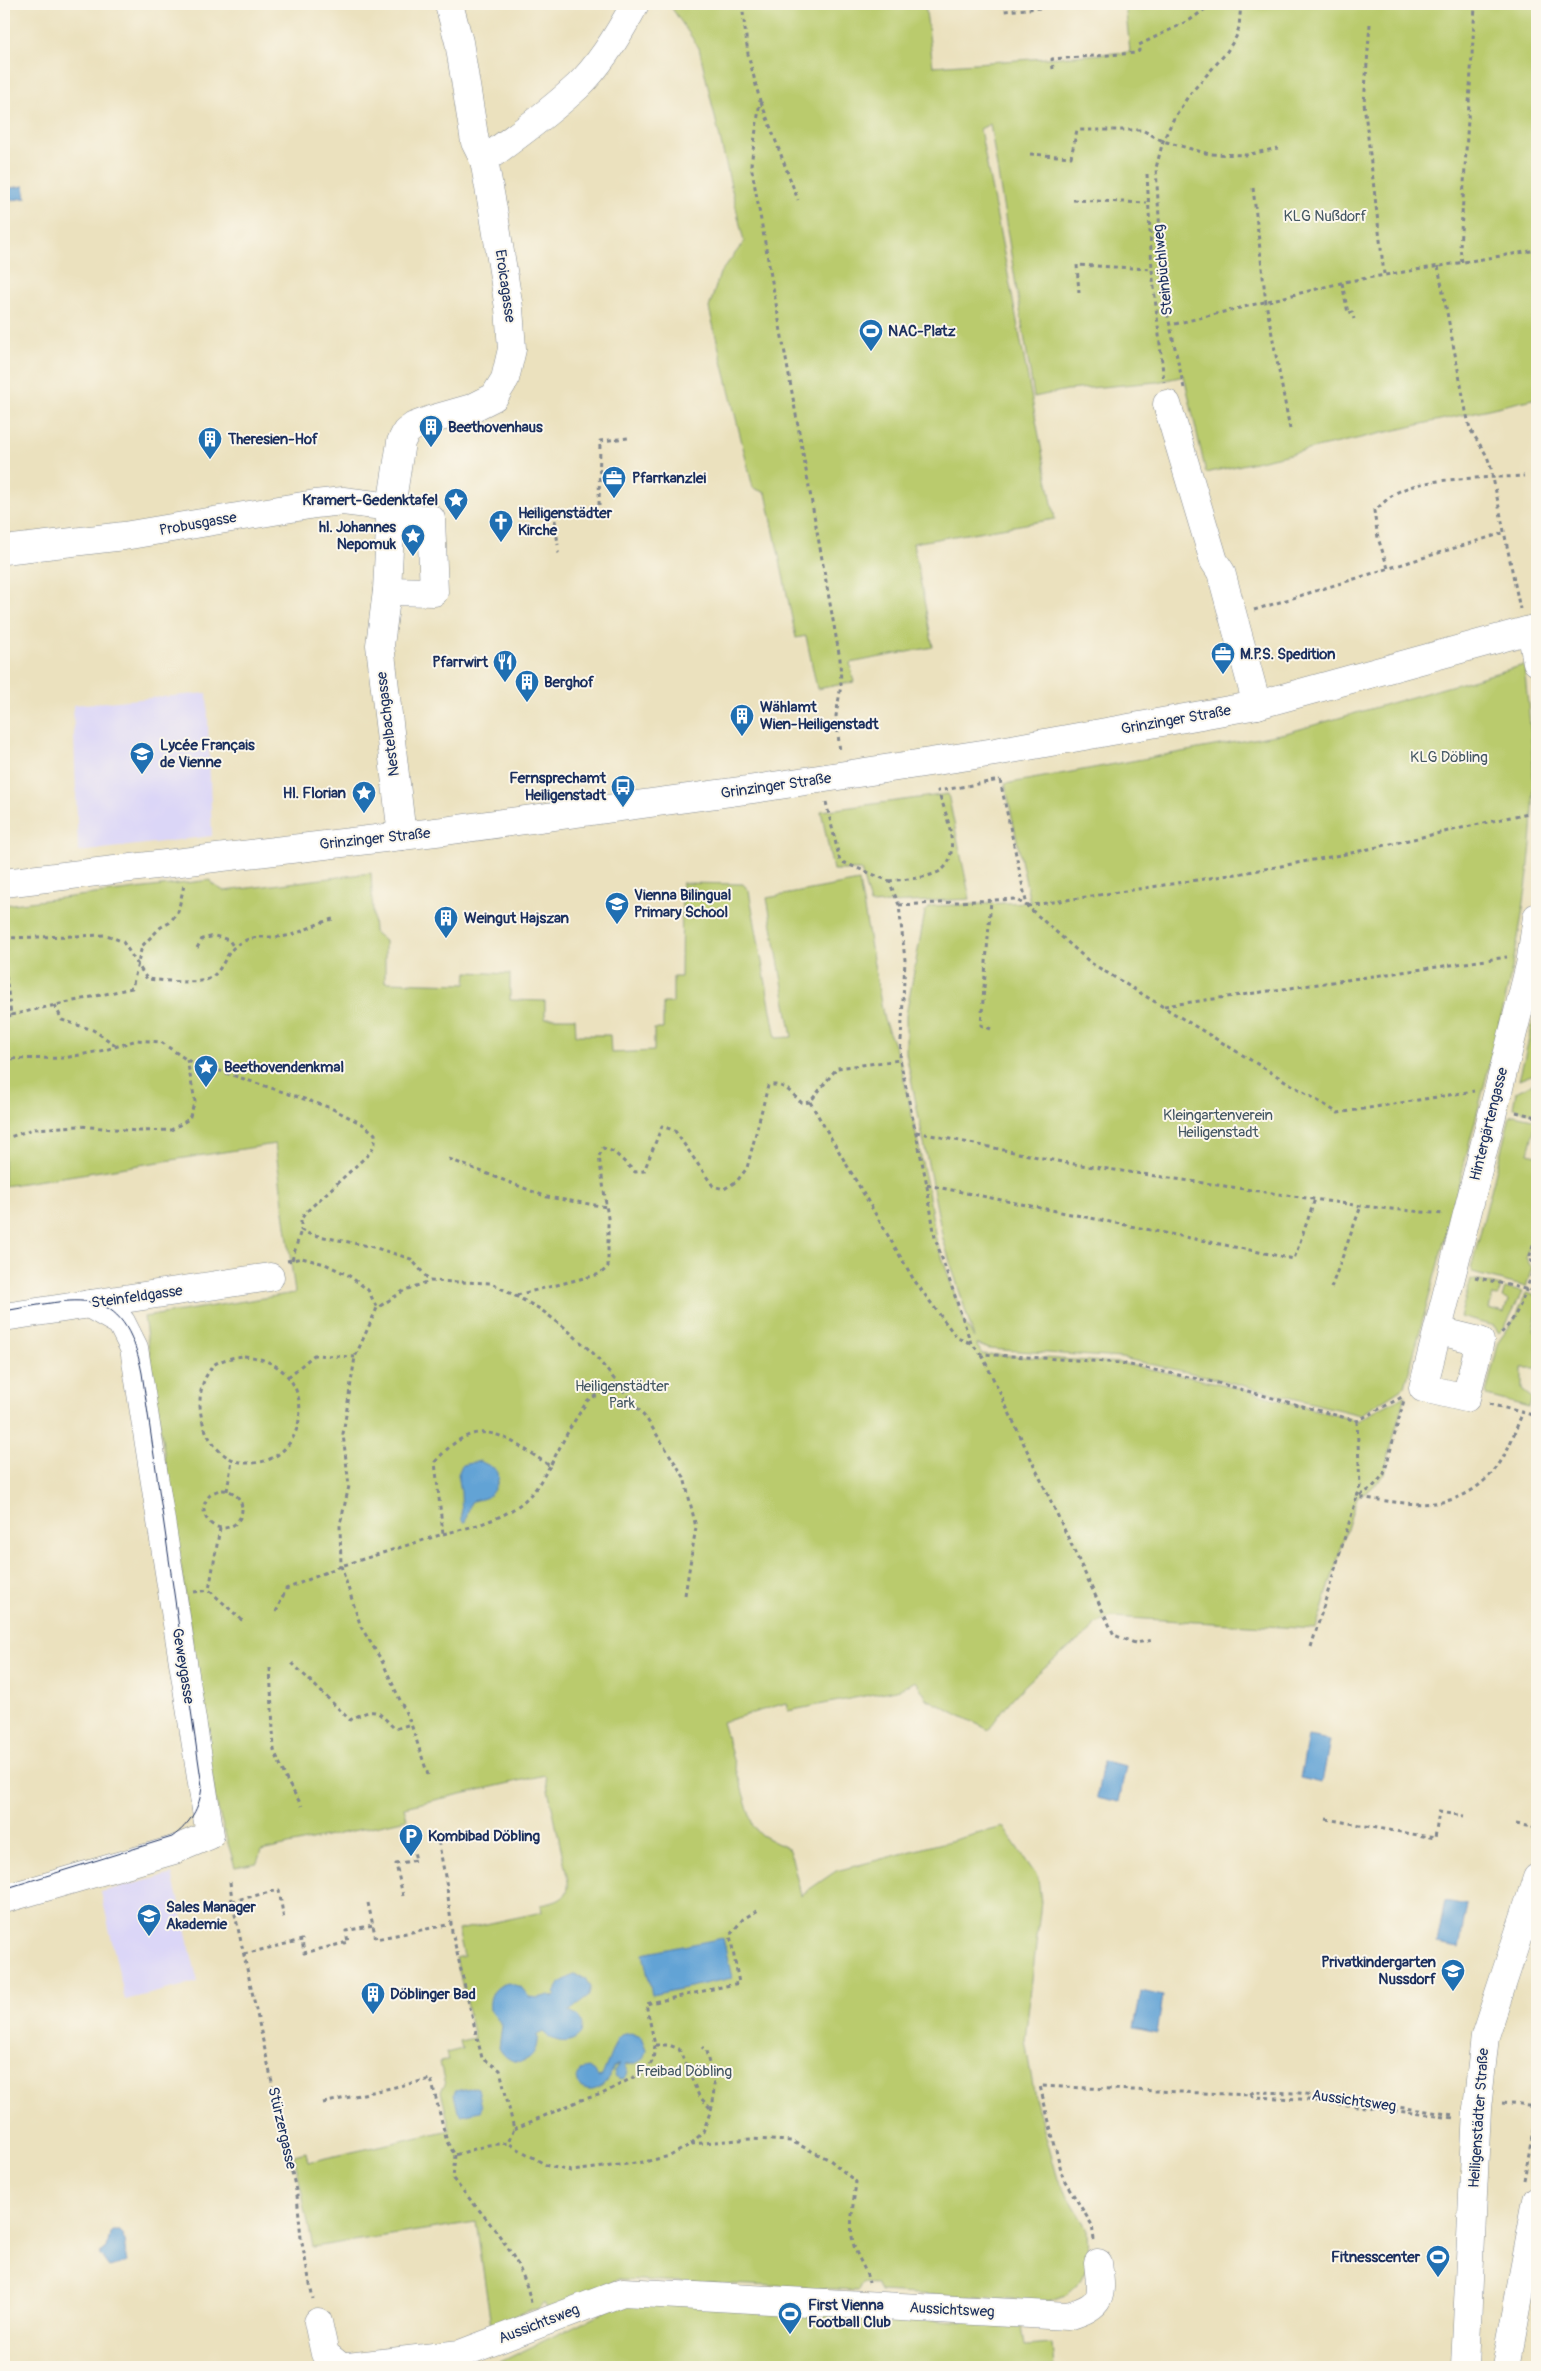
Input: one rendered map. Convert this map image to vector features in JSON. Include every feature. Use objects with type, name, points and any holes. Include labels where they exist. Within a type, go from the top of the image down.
[{"type":"street","name":"Eroicagasse","points":[[391,513],[398,456],[401,442],[406,432],[430,420],[485,403],[494,398],[505,379],[512,349],[512,334],[484,160],[475,142],[459,42],[450,4]]},
{"type":"street","points":[[484,160],[523,132],[578,86],[609,47],[635,4]]},
{"type":"street","points":[[1176,397],[1214,561],[1221,572],[1257,705]]},
{"type":"street","name":"Probusgasse","points":[[4,550],[124,536],[343,501],[391,513],[431,519],[434,592],[386,602]]},
{"type":"street","name":"Nestelbachgasse","points":[[391,513],[386,602],[380,645],[381,668],[402,836]]},
{"type":"street","points":[[1534,629],[1537,662]]},
{"type":"street","name":"Grinzinger Straße","points":[[4,883],[402,836],[831,778],[994,752],[1257,705],[1534,629]]},
{"type":"street","name":"Hintergärtengasse","points":[[1466,1398],[1423,1388],[1500,1087],[1531,956],[1537,918]]},
{"type":"street","name":"Steinfeldgasse","points":[[4,1318],[270,1277]]},
{"type":"street","name":"Geweygasse","points":[[4,1899],[166,1852],[210,1835],[134,1348],[121,1322],[89,1304]]},
{"type":"street","points":[[1438,1331],[1480,1341],[1466,1398]]},
{"type":"street","name":"Heiligenstädter Straße","points":[[1466,2367],[1477,2109],[1485,2036],[1537,1878]]},
{"type":"street","points":[[1506,2367],[1537,2200]]},
{"type":"street","name":"Aussichtsweg","points":[[348,2367],[460,2354],[623,2292],[1068,2316],[1082,2312],[1095,2304],[1101,2291],[1098,2263]]},
{"type":"street","points":[[318,2322],[325,2354],[341,2367]]},
{"type":"path","points":[[742,4],[748,54],[760,101],[798,200]]},
{"type":"path","points":[[1002,4],[1004,11],[1050,4]]},
{"type":"path","points":[[1027,4],[1028,8]]},
{"type":"path","points":[[1053,70],[1052,59],[1136,53],[1139,51],[1139,45],[1190,20],[1212,4]]},
{"type":"path","name":"Steinbüchlweg","points":[[1176,397],[1164,298],[1156,175],[1163,141],[1174,118],[1189,95],[1226,53],[1236,37],[1241,18],[1241,4]]},
{"type":"path","points":[[1462,262],[1460,248],[1475,7]]},
{"type":"path","points":[[1370,24],[1364,103],[1384,274]]},
{"type":"path","points":[[760,101],[751,165],[840,659],[841,685],[836,716],[831,778],[840,861],[889,881],[936,873],[948,865],[952,854],[944,809],[938,791],[1000,782],[1027,906]]},
{"type":"path","points":[[1030,154],[1071,157],[1076,130],[1142,130],[1163,141],[1209,154],[1246,155],[1278,148]]},
{"type":"path","points":[[1147,174],[1147,203],[1152,270],[1176,397]]},
{"type":"path","points":[[1253,188],[1266,303],[1290,429]]},
{"type":"path","points":[[1073,200],[1147,203]]},
{"type":"path","points":[[1175,324],[1384,274],[1537,250]]},
{"type":"path","points":[[1078,293],[1078,265],[1152,270]]},
{"type":"path","points":[[1438,266],[1470,429],[1487,456],[1493,478],[1518,607],[1534,629]]},
{"type":"path","points":[[1342,283],[1348,313],[1352,312],[1354,319]]},
{"type":"path","points":[[599,505],[600,441],[628,438]]},
{"type":"path","points":[[1388,568],[1378,538],[1374,511],[1389,498],[1401,490],[1424,483],[1524,476]]},
{"type":"path","points":[[554,512],[558,545]]},
{"type":"path","points":[[1249,611],[1503,533]]},
{"type":"path","points":[[1027,906],[1243,873],[1351,853],[1537,811]]},
{"type":"path","points":[[4,1019],[11,1015],[132,988],[142,946],[161,927],[169,923],[178,912],[184,893],[184,878],[169,880],[167,863]]},
{"type":"path","points":[[889,881],[900,905],[905,960],[900,1060],[927,1185],[936,1238],[970,1343]]},
{"type":"path","points":[[900,905],[1015,899],[1027,906],[1091,964],[1338,1113],[1500,1087]]},
{"type":"path","points":[[991,1028],[981,1025],[992,900]]},
{"type":"path","points":[[4,938],[107,935],[123,942],[147,979],[203,981],[212,977],[233,946],[247,939],[266,936],[285,937],[316,923],[333,919]]},
{"type":"path","points":[[197,948],[202,939],[215,936],[228,940],[233,946]]},
{"type":"path","points":[[1163,1006],[1515,956],[1531,956]]},
{"type":"path","points":[[4,960],[11,1015]]},
{"type":"path","points":[[55,1005],[62,1020],[93,1030],[117,1046]]},
{"type":"path","points":[[4,1058],[64,1058],[137,1040],[161,1042],[187,1060],[331,1108],[364,1125],[375,1134],[375,1143],[371,1152],[305,1213],[301,1220],[302,1230],[292,1260]]},
{"type":"path","points":[[4,1138],[33,1129],[79,1126],[138,1131],[171,1130],[189,1119],[195,1102],[187,1060]]},
{"type":"path","points":[[517,1295],[600,1274],[608,1267],[610,1253],[607,1207],[599,1156],[603,1148],[614,1152],[635,1172],[644,1171],[662,1126],[675,1131],[713,1186],[724,1189],[737,1181],[748,1168],[768,1086],[774,1084],[784,1086],[802,1103],[810,1102],[837,1068],[900,1060]]},
{"type":"path","points":[[810,1102],[914,1280],[957,1338],[970,1343],[981,1354],[1114,1635],[1135,1643],[1154,1640]]},
{"type":"path","points":[[916,1132],[1067,1163],[1361,1206],[1465,1218]]},
{"type":"path","points":[[449,1159],[547,1197],[607,1207]]},
{"type":"path","points":[[927,1185],[1294,1259],[1315,1199]]},
{"type":"path","points":[[1331,1288],[1361,1206]]},
{"type":"path","points":[[302,1230],[309,1234],[373,1247],[411,1259],[430,1281]]},
{"type":"path","points":[[1496,1336],[1508,1327],[1527,1290],[1535,1265],[1529,1259],[1533,1245],[1537,1243]]},
{"type":"path","points":[[270,1277],[282,1262],[302,1258],[324,1264],[348,1275],[368,1290],[377,1308]]},
{"type":"path","points":[[1452,1272],[1537,1292]]},
{"type":"path","points":[[428,1775],[411,1724],[382,1661],[360,1627],[341,1566],[340,1525],[349,1486],[342,1434],[354,1357],[377,1308],[405,1290],[430,1281],[491,1283],[517,1295],[564,1326],[593,1353],[648,1421],[684,1477],[696,1527],[685,1595]]},
{"type":"path","points":[[981,1354],[1120,1363],[1218,1383],[1357,1421],[1405,1395],[1384,1474],[1372,1488],[1357,1497]]},
{"type":"path","points":[[288,1377],[314,1355],[354,1357]]},
{"type":"path","points":[[259,1357],[274,1363],[288,1377],[296,1386],[299,1420],[294,1436],[284,1450],[266,1460],[247,1463],[232,1460],[218,1450],[207,1434],[200,1397],[204,1381],[214,1365],[232,1358],[259,1357]]},
{"type":"path","points":[[276,1612],[286,1589],[341,1566],[475,1526],[508,1514],[533,1492],[588,1400],[618,1383]]},
{"type":"path","points":[[1466,1398],[1537,1416]]},
{"type":"path","points":[[1357,1497],[1416,1504],[1442,1503],[1465,1496],[1492,1474],[1506,1452],[1523,1412]]},
{"type":"path","points":[[1311,1647],[1360,1486],[1357,1421]]},
{"type":"path","points":[[443,1534],[435,1462],[446,1449],[467,1434],[489,1431],[514,1442],[550,1466]]},
{"type":"path","points":[[227,1490],[232,1460]]},
{"type":"path","points":[[220,1490],[227,1490],[232,1491],[240,1498],[243,1509],[240,1520],[233,1526],[220,1528],[210,1523],[205,1515],[204,1504],[210,1495],[220,1490]]},
{"type":"path","points":[[220,1528],[209,1590],[244,1622]]},
{"type":"path","points":[[292,1663],[350,1720],[362,1714],[375,1711],[383,1715],[395,1729],[411,1724]]},
{"type":"path","points":[[270,1668],[274,1750],[287,1781],[302,1806]]},
{"type":"path","points":[[1326,1819],[1435,1838],[1439,1812],[1464,1816]]},
{"type":"path","points":[[1516,1824],[1537,1828]]},
{"type":"path","points":[[437,1834],[452,1924],[482,2058],[500,2070],[514,2129],[508,2143]]},
{"type":"path","points":[[403,1896],[396,1864],[416,1860],[411,1840]]},
{"type":"path","name":"Stürzergasse","points":[[230,1882],[232,1901],[297,2196],[301,2238],[318,2322]]},
{"type":"path","points":[[232,1901],[278,1890],[284,1920]]},
{"type":"path","points":[[368,1903],[376,1939],[452,1924]]},
{"type":"path","points":[[514,2129],[581,2100],[602,2094],[647,2070],[653,2060],[655,2046],[646,2004],[739,1983],[730,1935],[743,1919],[760,1909]]},
{"type":"path","points":[[244,1954],[302,1940],[304,1952],[322,1948],[348,1942],[346,1930],[373,1925]]},
{"type":"path","points":[[655,2046],[669,2045],[679,2049],[699,2096],[711,2109]]},
{"type":"path","points":[[455,2155],[488,2145],[508,2143],[548,2166],[571,2171],[644,2162],[670,2156],[691,2144],[703,2132],[711,2109],[714,2085],[706,2052],[702,2048]]},
{"type":"path","points":[[323,2103],[431,2079],[447,2142],[455,2155],[453,2179],[516,2257],[529,2288],[533,2310],[542,2323]]},
{"type":"path","name":"Aussichtsweg","points":[[1098,2263],[1092,2225],[1063,2178],[1040,2086],[1250,2095],[1254,2097],[1300,2099],[1454,2118]]},
{"type":"path","name":"Aussichtsweg","points":[[1250,2095],[1254,2092],[1299,2093],[1458,2114]]},
{"type":"path","points":[[1499,2104],[1506,2102],[1537,2107]]},
{"type":"path","points":[[691,2144],[751,2139],[790,2141],[830,2160],[856,2182],[852,2221],[854,2246],[867,2271],[872,2306]]},
{"type":"shaded area","name":"Lycée Français de Vienne","points":[[207,693],[212,836],[78,852],[73,705]]},
{"type":"shaded area","name":"Sales Manager Akademie","points":[[172,1874],[198,1982],[125,2000],[101,1892]]},
{"type":"green space","name":"KLG Nußdorf","points":[[669,4],[925,4],[933,66],[1130,52],[1125,4],[1537,4],[1537,398],[1206,473],[1184,376],[1157,382],[1067,390],[1034,397],[990,124],[980,129],[1055,519],[913,543],[933,647],[850,663],[854,682],[817,689],[806,636],[796,638],[766,493],[753,488],[709,308],[720,273],[744,242],[699,48]]},
{"type":"green space","points":[[1524,665],[1533,775],[1533,812],[1527,884],[1507,992],[1490,1063],[1405,1386],[1360,1415],[1205,1376],[1122,1358],[989,1349],[976,1344],[982,1354],[1120,1363],[1218,1383],[1357,1421],[1405,1395],[1384,1474],[1372,1488],[1357,1497],[1316,1629],[1112,1617],[1095,1624],[1090,1632],[1035,1676],[1010,1701],[989,1730],[927,1699],[916,1681],[900,1689],[788,1711],[786,1703],[722,1722],[753,1826],[761,1835],[790,1850],[801,1895],[836,1871],[1003,1827],[1038,1878],[1041,1902],[1025,2040],[1035,2098],[1058,2179],[1087,2227],[1088,2265],[1080,2282],[1066,2295],[1049,2301],[880,2292],[876,2284],[862,2283],[858,2290],[619,2279],[549,2312],[544,2303],[538,2310],[528,2311],[491,2325],[476,2222],[313,2247],[294,2155],[306,2152],[308,2162],[450,2130],[441,2091],[445,2085],[440,2062],[448,2060],[446,2053],[462,2049],[460,2041],[474,2038],[456,1958],[464,1956],[458,1930],[542,1912],[541,1905],[561,1899],[567,1892],[568,1881],[545,1775],[404,1807],[407,1819],[261,1851],[257,1863],[235,1867],[216,1803],[144,1317],[295,1293],[275,1144],[4,1186],[4,905],[211,880],[212,884],[224,891],[371,873],[374,932],[385,941],[385,982],[466,984],[467,972],[510,974],[510,1000],[545,1001],[545,1018],[575,1018],[576,1035],[610,1035],[611,1053],[654,1051],[654,1029],[663,1029],[663,1003],[673,1003],[673,977],[681,977],[682,883],[743,884],[749,891],[776,1038],[792,1037],[767,898],[859,881],[884,1020],[900,1060],[927,1185],[936,1239],[964,1321],[974,1338],[943,1239],[906,1053],[906,1015],[925,912],[931,906],[1030,902],[1005,784],[1286,733]]},
{"type":"green space","points":[[948,794],[970,899],[870,904],[861,870],[833,870],[821,811]]},
{"type":"green space","points":[[1537,1006],[1537,1058],[1534,1074],[1519,1080]]},
{"type":"green space","points":[[1537,1081],[1537,1114],[1513,1108],[1516,1092]]},
{"type":"green space","points":[[1514,1115],[1537,1120],[1537,1127],[1535,1127],[1528,1153],[1537,1155],[1537,1239],[1530,1243],[1526,1258],[1532,1268],[1526,1287],[1472,1273],[1471,1269],[1510,1116]]},
{"type":"green space","points":[[1471,1279],[1501,1286],[1498,1297],[1492,1296],[1489,1309],[1504,1313],[1508,1300],[1502,1298],[1505,1288],[1522,1292],[1505,1327],[1499,1333],[1494,1326],[1460,1317]]},
{"type":"green space","points":[[1526,1293],[1537,1296],[1537,1312],[1533,1330],[1537,1332],[1537,1368],[1522,1368],[1522,1390],[1532,1398],[1529,1407],[1487,1396],[1486,1393],[1499,1341],[1516,1317]]},
{"type":"green space","name":"First Vienna Football Club","points":[[626,2301],[1022,2325],[1025,2346],[1052,2344],[1054,2367],[490,2367]]},
{"type":"water","points":[[24,186],[26,198],[4,201],[4,189]]},
{"type":"water","points":[[480,1461],[495,1469],[499,1475],[495,1488],[490,1495],[471,1502],[465,1522],[462,1521],[458,1474],[462,1465]]},
{"type":"water","points":[[1308,1736],[1330,1740],[1322,1783],[1300,1778]]},
{"type":"water","points":[[1103,1761],[1126,1766],[1119,1802],[1097,1797]]},
{"type":"water","points":[[1445,1901],[1467,1905],[1459,1948],[1437,1944]]},
{"type":"water","points":[[723,1938],[732,1978],[652,1995],[643,1954]]},
{"type":"water","points":[[574,1975],[586,1978],[591,1987],[588,1997],[568,2012],[580,2019],[582,2025],[581,2033],[572,2040],[562,2042],[552,2039],[543,2032],[537,2035],[537,2044],[534,2052],[524,2061],[511,2060],[504,2055],[499,2048],[502,2025],[490,2010],[491,1997],[496,1989],[508,1983],[521,1987],[529,1997],[538,1998],[549,1995],[554,1997],[556,1995],[554,1993],[561,1982]]},
{"type":"water","points":[[1141,1991],[1163,1996],[1157,2033],[1134,2028]]},
{"type":"water","points":[[631,2033],[641,2037],[646,2049],[639,2062],[624,2065],[628,2073],[625,2078],[620,2079],[615,2076],[614,2071],[619,2064],[613,2067],[609,2078],[600,2087],[590,2090],[579,2086],[577,2078],[580,2070],[588,2068],[594,2071],[598,2077],[602,2076],[617,2039],[621,2035]]},
{"type":"water","points":[[478,2088],[482,2107],[480,2111],[461,2115],[458,2112],[455,2091]]},
{"type":"water","points":[[112,2231],[120,2231],[123,2234],[127,2262],[109,2267],[99,2254],[107,2248]]},
{"type":"tram line","points":[[4,1311],[75,1301],[94,1303],[110,1309],[123,1322],[134,1343],[142,1373],[202,1786],[199,1801],[193,1815],[184,1827],[172,1837],[4,1889]]},
{"type":"tram line","points":[[1533,2367],[1537,2347]]},
{"type":"place","name":"NAC-Platz","points":[[871,352]]},
{"type":"place","name":"Beethovenhaus","points":[[431,448]]},
{"type":"place","name":"Theresien-Hof","points":[[210,460]]},
{"type":"place","name":"Pfarrkanzlei","points":[[614,499]]},
{"type":"place","name":"Kramert-Gedenktafel","points":[[456,521]]},
{"type":"place","name":"Heiligenstädter Kirche","points":[[501,543]]},
{"type":"place","name":"hl. Johannes Nepomuk","points":[[413,557]]},
{"type":"place","name":"M.P.S. Spedition","points":[[1223,675]]},
{"type":"place","name":"Pfarrwirt","points":[[505,683]]},
{"type":"place","name":"Berghof","points":[[527,703]]},
{"type":"place","name":"Wählamt Wien-Heiligenstadt","points":[[742,737]]},
{"type":"place","name":"Lycée Français de Vienne","points":[[142,775]]},
{"type":"place","name":"Fernsprechamt Heiligenstadt","points":[[623,808]]},
{"type":"place","name":"Hl. Florian","points":[[364,814]]},
{"type":"place","name":"Vienna Bilingual Primary School","points":[[617,925]]},
{"type":"place","name":"Weingut Hajszan","points":[[446,939]]},
{"type":"place","name":"Beethovendenkmal","points":[[206,1088]]},
{"type":"place","name":"Kombibad Döbling","points":[[411,1857]]},
{"type":"place","name":"Sales Manager Akademie","points":[[149,1937]]},
{"type":"place","name":"Privatkindergarten Nussdorf","points":[[1453,1992]]},
{"type":"place","name":"Döblinger Bad","points":[[373,2015]]},
{"type":"place","name":"Fitnesscenter","points":[[1438,2278]]},
{"type":"place","name":"First Vienna Football Club","points":[[790,2335]]},
{"type":"park label","name":"KLG Döbling","points":[[1449,757]]},
{"type":"park label","name":"Kleingartenverein Heiligenstadt","points":[[1218,1124]]},
{"type":"park label","name":"Heiligenstädter Park","points":[[622,1394]]},
{"type":"park label","name":"Freibad Döbling","points":[[684,2071]]}]
